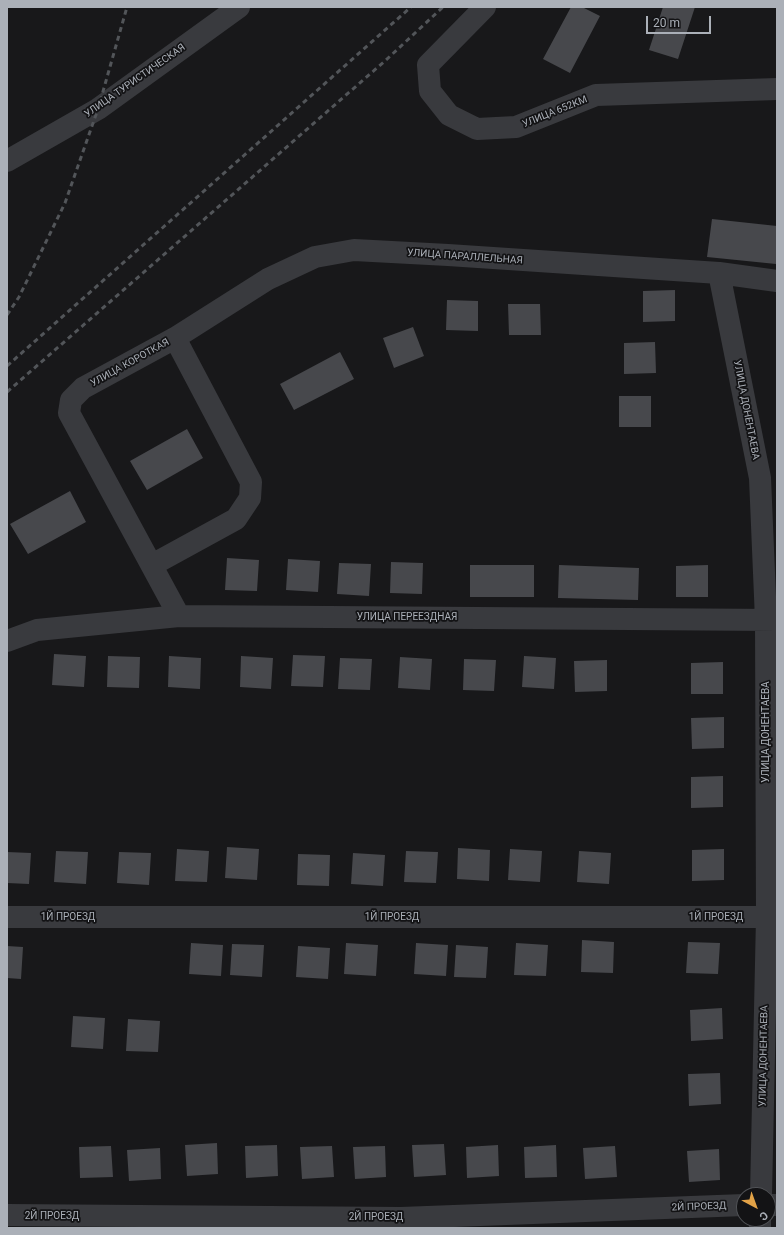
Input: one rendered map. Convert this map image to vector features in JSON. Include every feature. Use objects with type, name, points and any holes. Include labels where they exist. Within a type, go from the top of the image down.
[{"type":"street","name":"УЛИЦА ТУРИСТИЧЕСКАЯ","points":[[7,162],[98,109],[239,7]]},
{"type":"street","name":"УЛИЦА 652КМ","points":[[485,7],[428,65],[430,91],[449,115],[477,129],[516,127],[596,95],[777,89]]},
{"type":"street","name":"УЛИЦА ПАРАЛЛЕЛЬНАЯ","points":[[176,338],[268,279],[315,257],[354,250],[719,273],[777,281]]},
{"type":"street","name":"УЛИЦА ДОНЕНТАЕВА","points":[[719,273],[760,478],[772,620],[772,917],[760,1187]]},
{"type":"street","name":"УЛИЦА КОРОТКАЯ","points":[[152,565],[236,519],[250,498],[251,482],[176,338],[83,388],[71,400],[69,412],[179,616]]},
{"type":"street","name":"УЛИЦА ПЕРЕЕЗДНАЯ","points":[[7,641],[37,630],[179,616],[772,620]]},
{"type":"street","name":"1Й ПРОЕЗД","points":[[7,917],[772,917]]},
{"type":"street","name":"2Й ПРОЕЗД","points":[[7,1215],[401,1218],[736,1205]]},
{"type":"building","points":[[571,7],[582,7],[600,16],[570,73],[543,59]]},
{"type":"building","points":[[663,7],[695,7],[678,59],[649,50]]},
{"type":"building","points":[[712,219],[777,226],[776,264],[707,257]]},
{"type":"building","points":[[675,290],[675,321],[643,322],[643,291]]},
{"type":"building","points":[[447,300],[478,301],[478,331],[446,330]]},
{"type":"building","points":[[508,304],[540,304],[541,335],[509,335]]},
{"type":"building","points":[[413,327],[424,356],[394,368],[383,338]]},
{"type":"building","points":[[655,342],[656,373],[624,374],[624,343]]},
{"type":"building","points":[[340,352],[354,379],[294,410],[280,384]]},
{"type":"building","points":[[619,396],[651,396],[651,427],[619,427]]},
{"type":"building","points":[[187,429],[203,458],[147,490],[130,461]]},
{"type":"building","points":[[70,491],[86,522],[28,554],[10,524]]},
{"type":"building","points":[[227,558],[259,560],[257,591],[225,590]]},
{"type":"building","points":[[288,559],[320,561],[318,592],[286,590]]},
{"type":"building","points":[[391,562],[423,563],[422,594],[390,593]]},
{"type":"building","points":[[339,563],[371,564],[369,596],[337,594]]},
{"type":"building","points":[[470,565],[534,565],[534,597],[470,597]]},
{"type":"building","points":[[559,565],[639,568],[638,600],[558,598]]},
{"type":"building","points":[[708,565],[708,597],[676,597],[676,566]]},
{"type":"building","points":[[54,654],[86,656],[84,687],[52,685]]},
{"type":"building","points":[[293,655],[325,656],[323,687],[291,686]]},
{"type":"building","points":[[108,656],[140,657],[139,688],[107,687]]},
{"type":"building","points":[[169,656],[201,658],[200,689],[168,687]]},
{"type":"building","points":[[241,656],[273,658],[271,689],[240,687]]},
{"type":"building","points":[[524,656],[556,658],[554,689],[522,687]]},
{"type":"building","points":[[400,657],[432,659],[430,690],[398,688]]},
{"type":"building","points":[[340,658],[372,659],[370,690],[338,689]]},
{"type":"building","points":[[464,659],[496,660],[494,691],[463,690]]},
{"type":"building","points":[[607,660],[607,691],[575,692],[574,661]]},
{"type":"building","points":[[723,662],[723,694],[691,694],[691,663]]},
{"type":"building","points":[[724,717],[724,748],[692,749],[691,718]]},
{"type":"building","points":[[723,776],[723,807],[691,808],[691,777]]},
{"type":"building","points":[[227,847],[259,849],[257,880],[225,878]]},
{"type":"building","points":[[458,848],[490,850],[489,881],[457,879]]},
{"type":"building","points":[[177,849],[209,851],[207,882],[175,881]]},
{"type":"building","points":[[510,849],[542,851],[540,882],[508,880]]},
{"type":"building","points":[[724,849],[724,880],[692,881],[692,850]]},
{"type":"building","points":[[56,851],[88,852],[86,884],[54,882]]},
{"type":"building","points":[[406,851],[438,852],[436,883],[404,882]]},
{"type":"building","points":[[579,851],[611,853],[609,884],[577,882]]},
{"type":"building","points":[[7,852],[31,853],[29,884],[7,883]]},
{"type":"building","points":[[119,852],[151,853],[149,885],[117,883]]},
{"type":"building","points":[[353,853],[385,855],[383,886],[351,884]]},
{"type":"building","points":[[298,854],[330,855],[329,886],[297,885]]},
{"type":"building","points":[[582,940],[614,942],[613,973],[581,972]]},
{"type":"building","points":[[688,942],[720,943],[718,974],[686,973]]},
{"type":"building","points":[[191,943],[223,945],[221,976],[189,974]]},
{"type":"building","points":[[346,943],[378,945],[376,976],[344,974]]},
{"type":"building","points":[[416,943],[448,945],[446,976],[414,974]]},
{"type":"building","points":[[516,943],[548,945],[546,976],[514,975]]},
{"type":"building","points":[[232,944],[264,945],[262,977],[230,975]]},
{"type":"building","points":[[456,945],[488,947],[486,978],[454,977]]},
{"type":"building","points":[[7,946],[23,947],[21,979],[7,978]]},
{"type":"building","points":[[298,946],[330,948],[328,979],[296,977]]},
{"type":"building","points":[[722,1008],[723,1039],[691,1041],[690,1010]]},
{"type":"building","points":[[73,1016],[105,1018],[103,1049],[71,1047]]},
{"type":"building","points":[[128,1019],[160,1021],[158,1052],[126,1051]]},
{"type":"building","points":[[720,1073],[721,1104],[689,1106],[688,1074]]},
{"type":"building","points":[[217,1143],[218,1174],[187,1176],[185,1145]]},
{"type":"building","points":[[444,1144],[446,1175],[414,1177],[412,1145]]},
{"type":"building","points":[[277,1145],[278,1176],[246,1178],[245,1146]]},
{"type":"building","points":[[498,1145],[499,1176],[467,1178],[466,1147]]},
{"type":"building","points":[[556,1145],[557,1177],[525,1178],[524,1147]]},
{"type":"building","points":[[111,1146],[113,1177],[80,1178],[79,1147]]},
{"type":"building","points":[[332,1146],[334,1177],[302,1179],[300,1147]]},
{"type":"building","points":[[385,1146],[386,1177],[355,1179],[353,1147]]},
{"type":"building","points":[[615,1146],[617,1177],[585,1179],[583,1148]]},
{"type":"building","points":[[160,1148],[161,1179],[129,1181],[127,1150]]},
{"type":"building","points":[[719,1149],[720,1180],[689,1182],[687,1151]]},
{"type":"railway","points":[[7,315],[19,297],[65,203],[98,109],[127,7]]},
{"type":"railway","points":[[7,366],[411,7]]},
{"type":"railway","points":[[7,392],[386,60],[443,7]]}]
